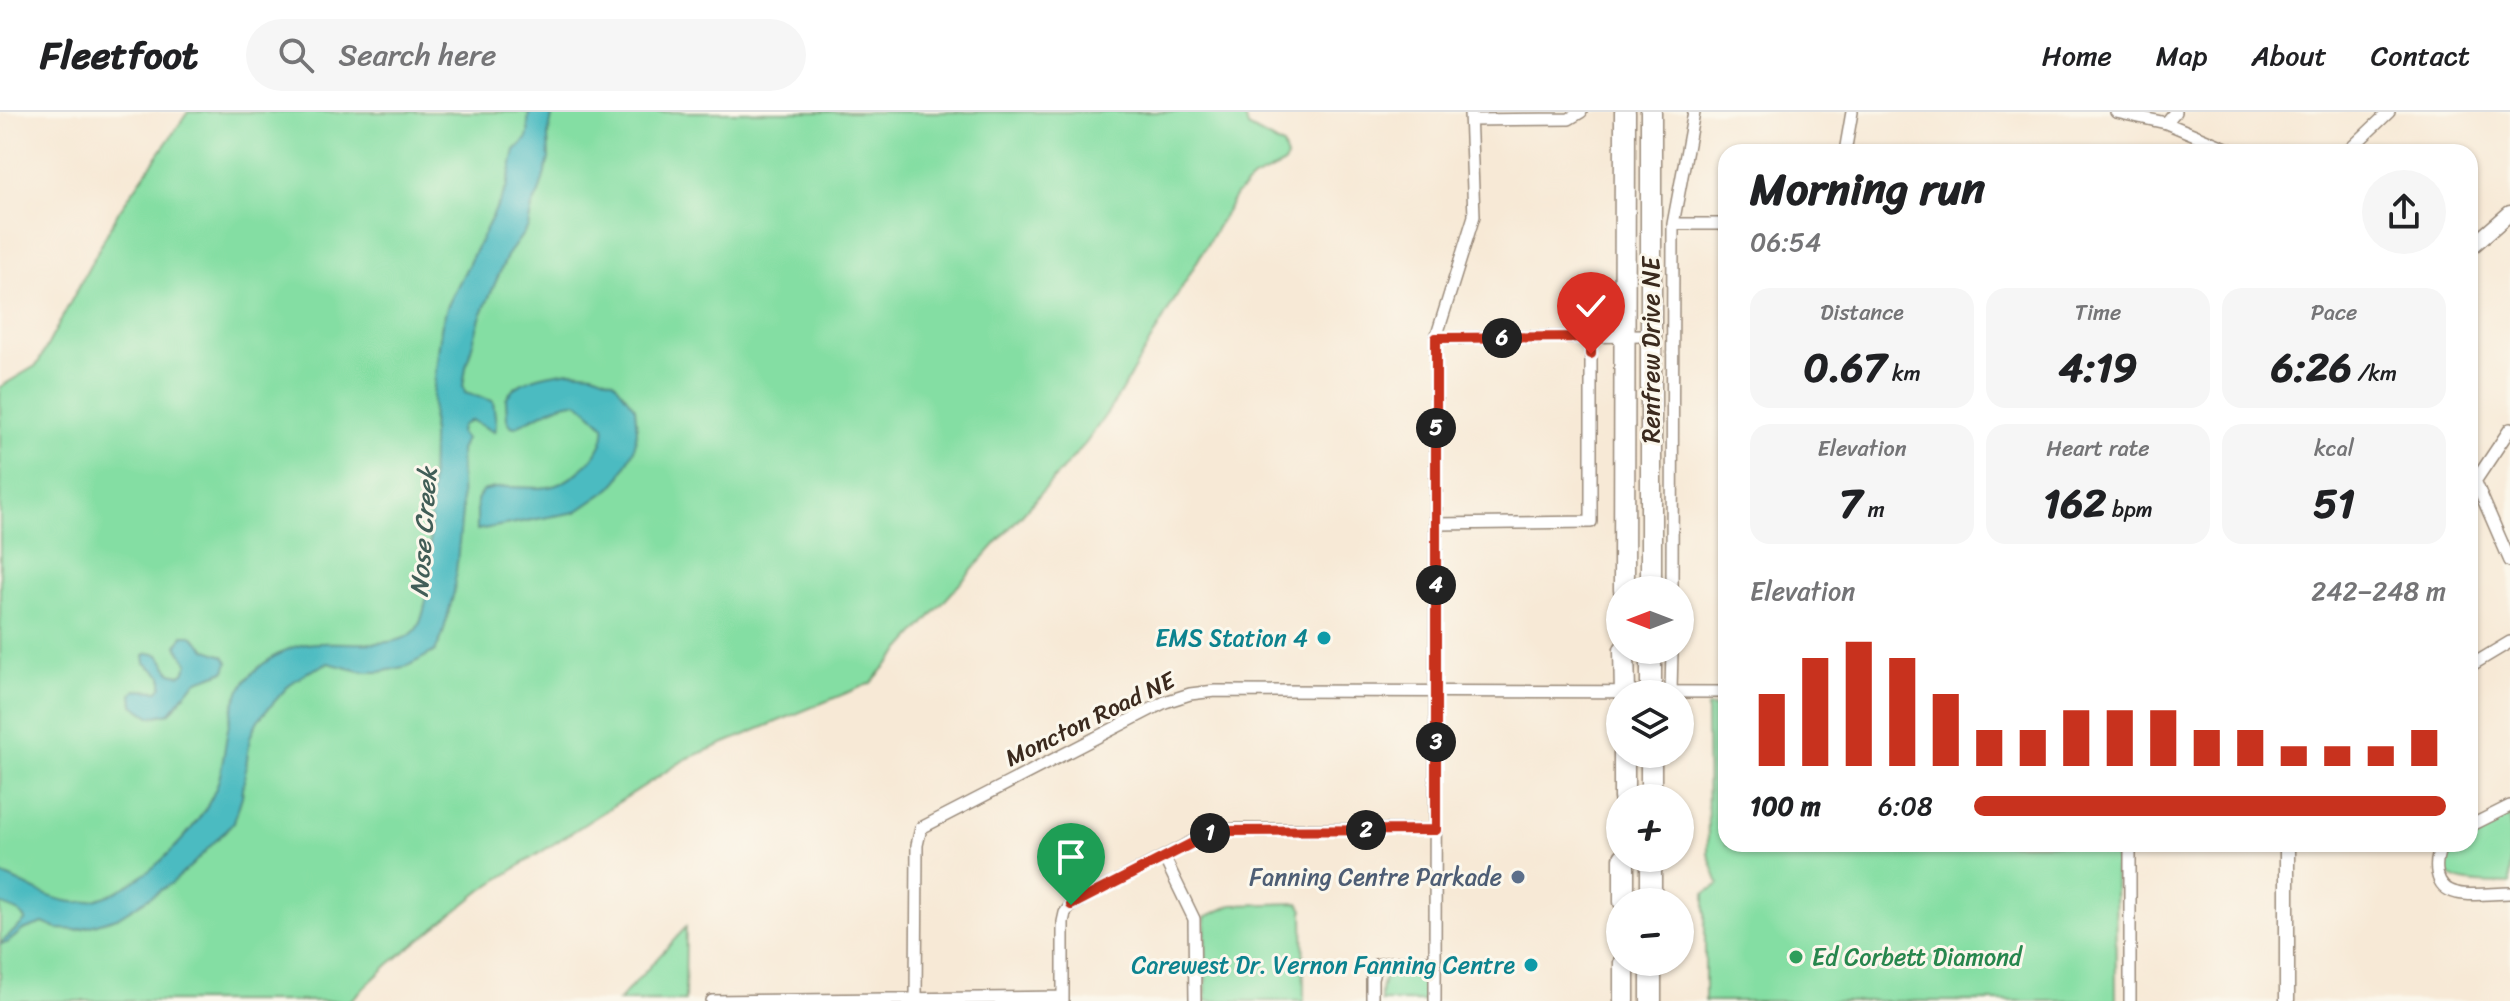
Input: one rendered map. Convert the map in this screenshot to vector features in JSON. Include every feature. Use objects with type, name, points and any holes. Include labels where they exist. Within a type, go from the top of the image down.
[{"type":"highway","points":[[1624,576],[1625,112]]},
{"type":"highway","points":[[1651,112],[1651,576]]},
{"type":"highway","points":[[1624,976],[1624,1001]]},
{"type":"highway","points":[[1651,976],[1651,1001]]},
{"type":"street","points":[[1435,1001],[1436,338],[1474,216],[1470,116],[1569,119],[1581,112]]},
{"type":"street","name":"Renfrew Drive NE","points":[[1672,576],[1673,224],[1694,112]]},
{"type":"street","points":[[1846,144],[1852,112]]},
{"type":"street","points":[[2116,112],[2166,123],[2217,144]]},
{"type":"street","points":[[2166,123],[2175,112]]},
{"type":"street","points":[[2355,144],[2389,112]]},
{"type":"street","points":[[2478,241],[2510,213]]},
{"type":"street","points":[[1673,224],[1718,224]]},
{"type":"street","points":[[1436,338],[1649,336]]},
{"type":"street","points":[[1436,524],[1591,522],[1591,337]]},
{"type":"street","points":[[2478,469],[2510,429]]},
{"type":"street","points":[[2478,487],[2510,561]]},
{"type":"street","points":[[2478,661],[2510,642]]},
{"type":"street","name":"Moncton Road NE","points":[[916,1000],[917,845],[921,828],[1153,708],[1190,694],[1215,691],[1606,693]]},
{"type":"street","name":"Moncton Road NE","points":[[1694,692],[1718,692]]},
{"type":"street","points":[[2478,822],[2510,806]]},
{"type":"street","points":[[712,1001],[1063,999],[1065,913],[1071,905],[1209,834],[1225,830],[1436,830]]},
{"type":"street","points":[[2130,852],[2130,1001]]},
{"type":"street","points":[[2287,852],[2287,1001]]},
{"type":"street","points":[[2440,852],[2436,862],[2439,879],[2455,893],[2510,893]]},
{"type":"street","points":[[1164,857],[1194,919],[1195,1001]]},
{"type":"street","points":[[1372,1001],[1376,965],[1435,961]]},
{"type":"green space","points":[[188,112],[1244,112],[1248,127],[1283,146],[1287,158],[1283,165],[1253,179],[1236,195],[1116,400],[1086,443],[871,683],[686,759],[482,890],[389,964],[350,1001],[0,1001],[0,387],[37,365],[119,211]]},
{"type":"green space","points":[[1707,707],[1718,708],[1718,852],[2115,852],[2116,1001],[1705,1001],[1705,893],[1719,884],[1708,854]]},
{"type":"green space","points":[[2510,814],[2510,884],[2473,883],[2451,876],[2444,869],[2447,852],[2478,852],[2478,829]]},
{"type":"green space","points":[[1299,903],[1303,910],[1304,1001],[1206,1001],[1205,917],[1232,905]]},
{"type":"green space","points":[[686,927],[685,1001],[618,1001]]},
{"type":"green space","points":[[1412,970],[1423,983],[1425,1001],[1381,1001],[1386,976],[1396,971]]},
{"type":"water","points":[[529,112],[553,112],[548,136],[549,159],[528,227],[507,256],[480,318],[466,367],[465,393],[493,401],[496,424],[494,432],[471,420],[461,426],[460,433],[465,439],[460,450],[462,512],[454,592],[435,651],[408,666],[380,672],[364,672],[328,663],[290,684],[258,720],[250,737],[242,796],[234,822],[172,883],[117,918],[77,930],[57,929],[43,923],[23,930],[7,943],[0,944],[26,920],[18,911],[0,904],[0,874],[63,901],[94,900],[139,878],[181,841],[211,799],[219,779],[234,703],[250,676],[263,664],[301,645],[381,643],[408,636],[417,628],[429,587],[433,395],[441,328],[447,307],[507,187],[515,150],[528,136]]},
{"type":"water","points":[[571,371],[593,373],[614,381],[635,408],[637,431],[634,450],[619,479],[576,512],[477,530],[477,500],[482,491],[550,487],[562,483],[591,460],[599,448],[604,426],[575,402],[553,408],[515,427],[507,419],[506,399],[517,386],[534,378]]},
{"type":"water","points":[[183,635],[191,635],[207,650],[224,656],[228,662],[225,671],[195,682],[170,713],[151,717],[133,705],[132,694],[136,690],[158,691],[162,686],[162,676],[145,663],[144,655],[159,655],[171,673],[184,673],[188,663],[177,646]]},
{"type":"place","name":"EMS Station 4","points":[[1324,638]]},
{"type":"place","name":"Fanning Centre Parkade","points":[[1518,877]]},
{"type":"place","name":"Ed Corbett Diamond","points":[[1796,957]]},
{"type":"place","name":"Carewest Dr. Vernon Fanning Centre","points":[[1531,965]]},
{"type":"route","points":[[1071,905],[1216,831],[1436,830],[1436,338],[1591,337],[1591,354]]},
{"type":"water label","name":"Nose Creek","points":[[423,532]]}]
